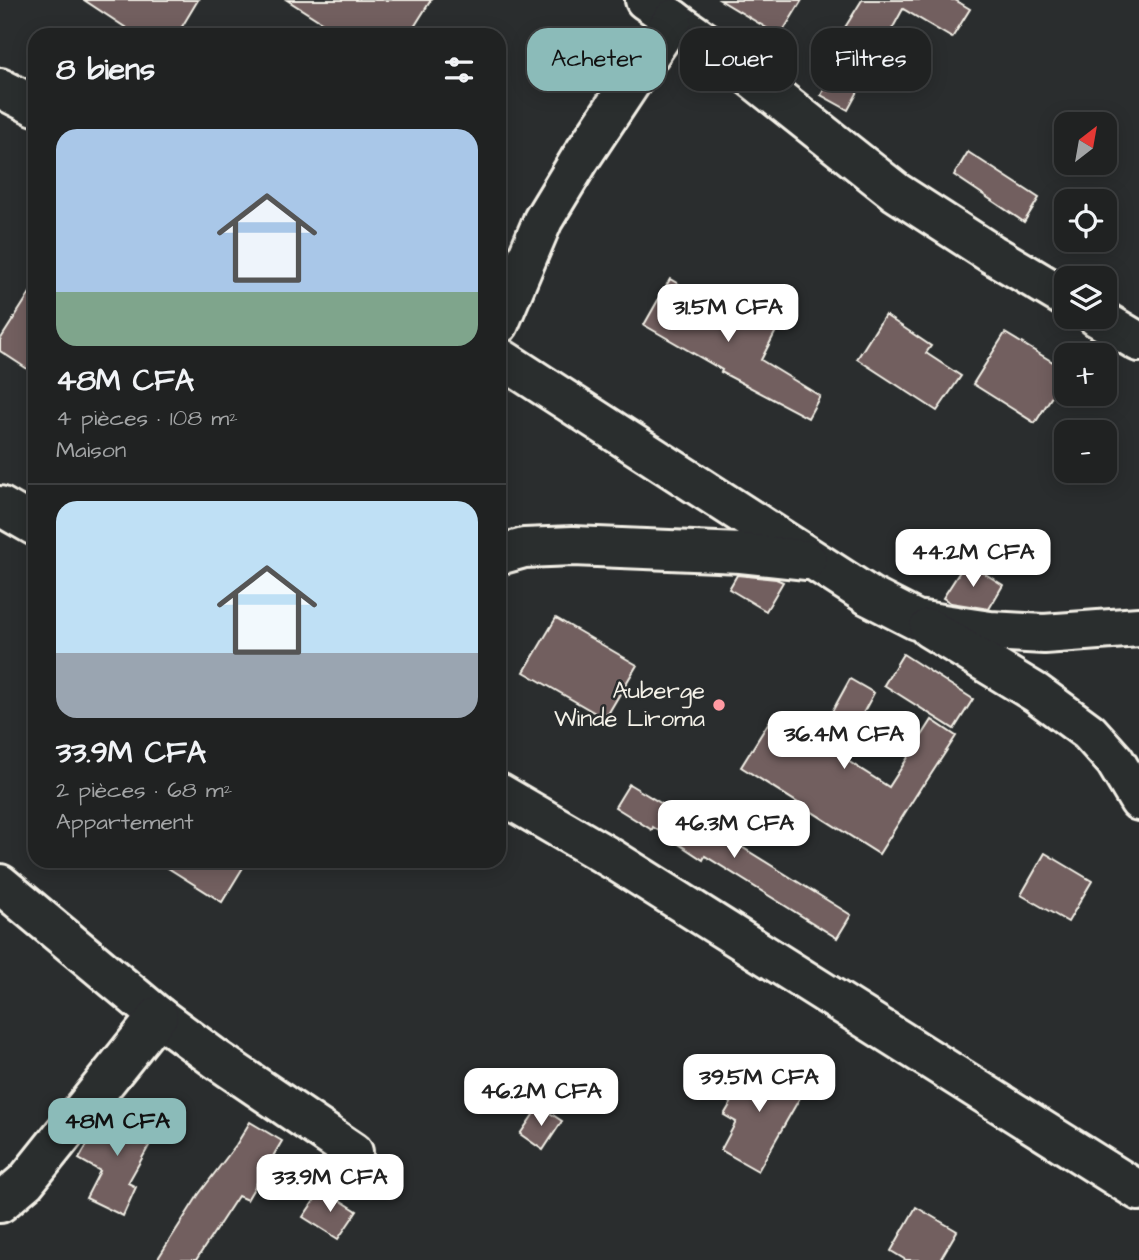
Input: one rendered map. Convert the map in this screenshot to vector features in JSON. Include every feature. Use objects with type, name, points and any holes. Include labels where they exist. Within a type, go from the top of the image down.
[{"type":"street","points":[[506,307],[543,220],[580,159],[659,10],[717,50],[896,192],[1054,291]]},
{"type":"street","points":[[0,88],[28,102]]},
{"type":"street","points":[[1117,329],[1139,342]]},
{"type":"street","points":[[506,362],[869,596],[916,620],[1036,693],[1089,732],[1115,761],[1139,801]]},
{"type":"street","points":[[0,506],[28,522]]},
{"type":"street","points":[[506,553],[524,548],[573,546],[741,553],[815,561]]},
{"type":"street","points":[[916,620],[990,631],[1044,634],[1139,627]]},
{"type":"street","points":[[506,797],[614,860],[1139,1191]]},
{"type":"street","points":[[0,884],[158,1016],[353,1152]]},
{"type":"street","points":[[0,1203],[26,1181],[158,1016]]},
{"type":"building","points":[[84,0],[198,0],[181,28],[126,28]]},
{"type":"building","points":[[287,0],[431,0],[413,28],[331,28]]},
{"type":"building","points":[[720,0],[802,0],[785,28],[767,28]]},
{"type":"building","points":[[862,0],[955,0],[970,9],[952,38],[903,9],[893,28],[845,28]]},
{"type":"building","points":[[823,91],[858,91],[848,110],[821,95]]},
{"type":"building","points":[[968,152],[1039,198],[1024,222],[954,175]]},
{"type":"building","points":[[670,279],[732,315],[737,306],[778,327],[761,360],[820,396],[808,418],[721,372],[722,370],[644,325]]},
{"type":"building","points":[[28,296],[28,369],[0,351],[0,340]]},
{"type":"building","points":[[885,315],[931,346],[926,353],[961,376],[937,411],[857,359]]},
{"type":"building","points":[[1005,333],[1054,363],[1054,393],[1035,423],[973,384]]},
{"type":"building","points":[[966,562],[1003,585],[989,609],[951,603],[943,598]]},
{"type":"building","points":[[737,575],[783,582],[766,611],[729,589]]},
{"type":"building","points":[[556,618],[637,665],[608,714],[597,714],[524,672]]},
{"type":"building","points":[[903,654],[973,699],[954,729],[884,685]]},
{"type":"building","points":[[850,679],[874,693],[840,756],[889,787],[932,720],[956,736],[879,854],[741,767],[774,714],[816,741]]},
{"type":"building","points":[[629,784],[697,825],[700,821],[851,915],[837,938],[705,856],[703,860],[653,827],[652,830],[615,807]]},
{"type":"building","points":[[1045,853],[1092,881],[1068,922],[1021,895]]},
{"type":"building","points":[[168,868],[243,868],[222,902]]},
{"type":"building","points":[[757,1059],[792,1080],[788,1085],[802,1094],[758,1171],[721,1150],[736,1122],[724,1115]]},
{"type":"building","points":[[114,1106],[158,1130],[128,1183],[136,1187],[123,1216],[86,1198],[100,1171],[79,1159],[97,1127]]},
{"type":"building","points":[[539,1106],[562,1121],[543,1150],[520,1134]]},
{"type":"building","points":[[250,1122],[282,1141],[247,1200],[238,1196],[196,1260],[157,1260],[199,1194]]},
{"type":"building","points":[[322,1189],[357,1211],[338,1239],[303,1217]]},
{"type":"building","points":[[916,1207],[957,1231],[940,1260],[906,1260],[891,1251]]},
{"type":"place","name":"Auberge Winde Liroma","points":[[719,705]]}]
